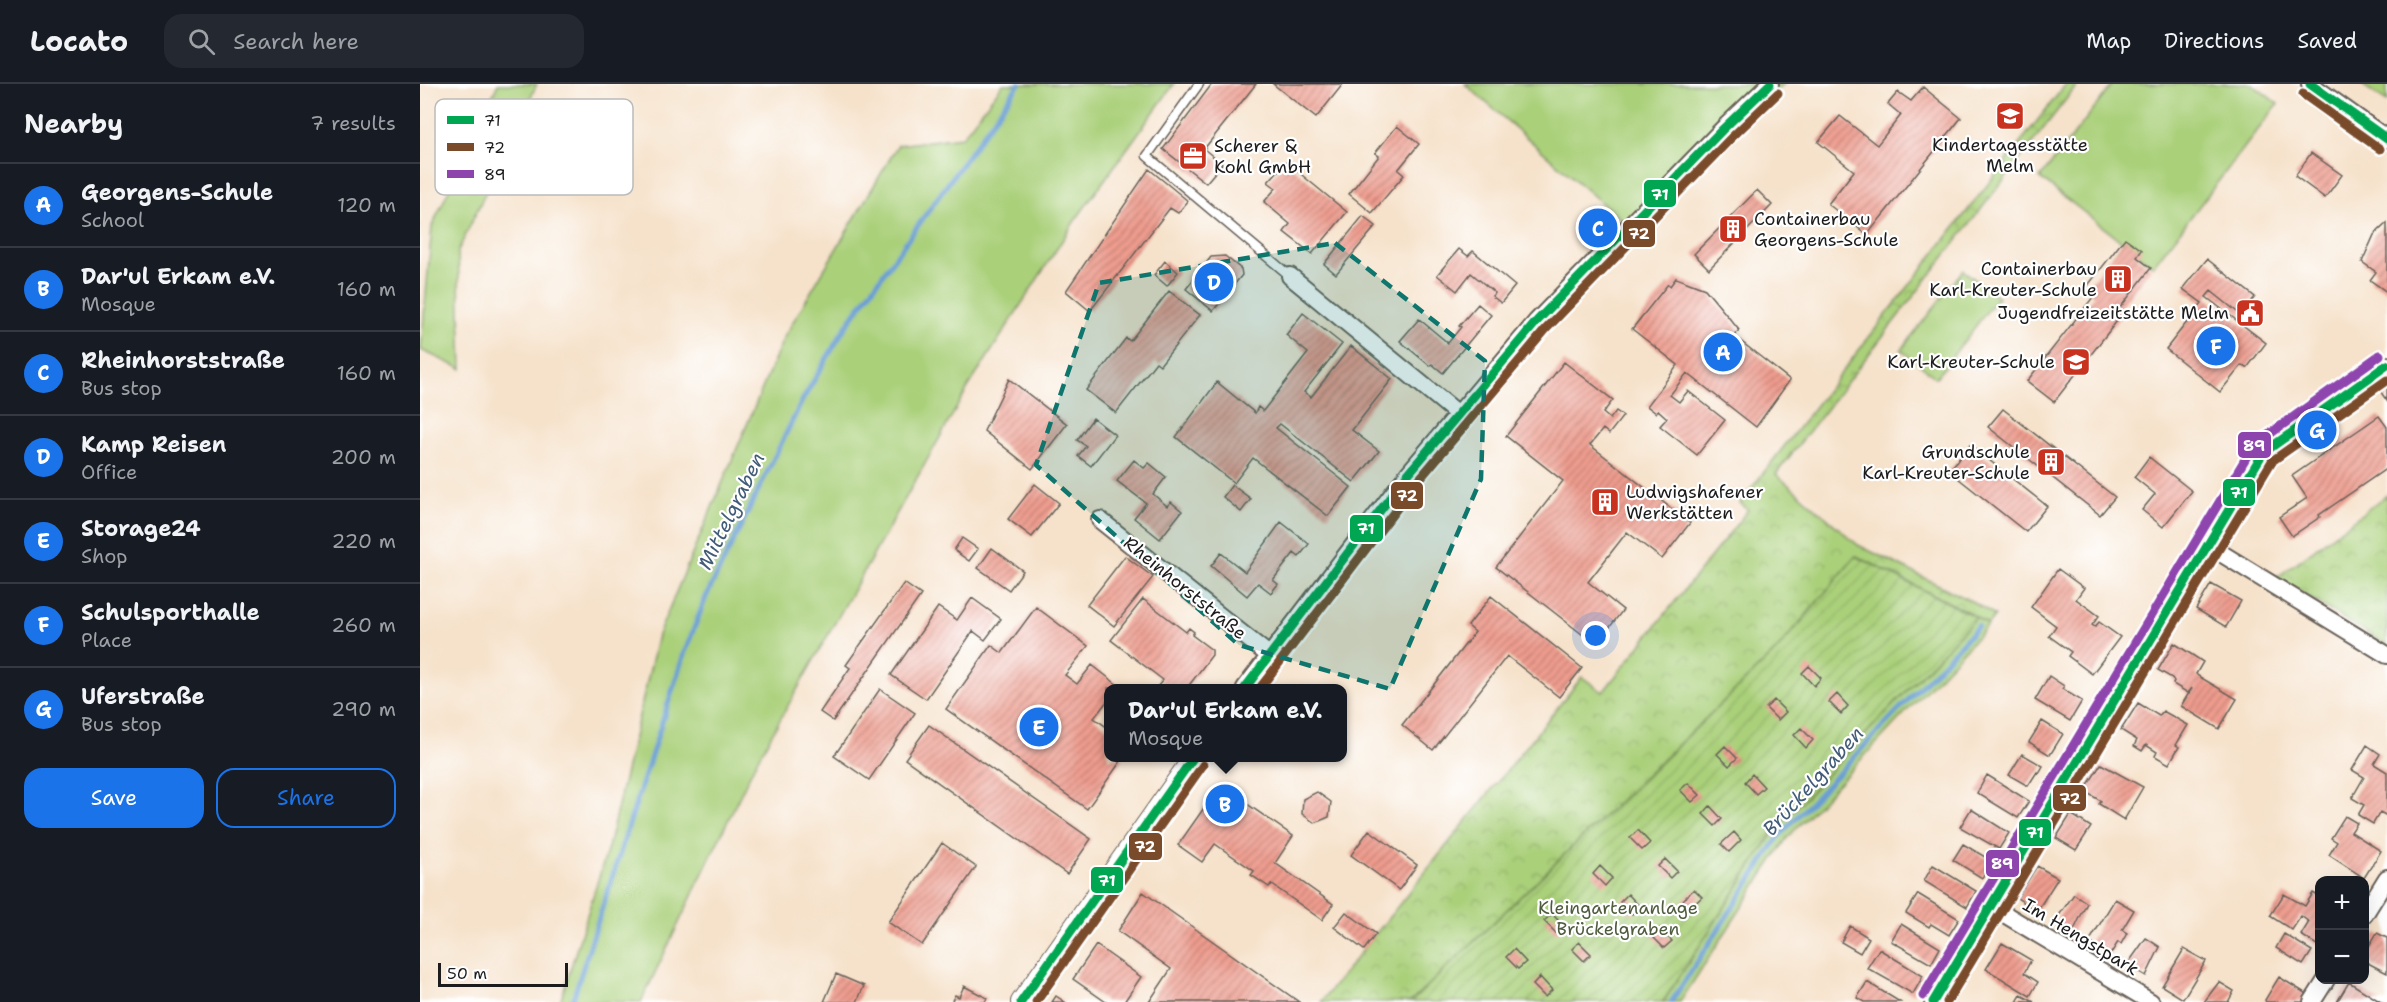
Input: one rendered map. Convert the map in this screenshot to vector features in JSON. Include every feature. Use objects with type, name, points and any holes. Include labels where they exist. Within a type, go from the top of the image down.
[{"type":"street","points":[[1248,684],[1408,474],[1557,298],[1770,84]]},
{"type":"street","points":[[2310,84],[2387,140]]},
{"type":"street","points":[[1290,276],[1458,414]]},
{"type":"street","points":[[1933,1002],[2206,544],[2263,453],[2387,365]]},
{"type":"street","name":"Rheinhorststraße","points":[[1100,520],[1270,656]]},
{"type":"street","points":[[2206,544],[2387,655]]},
{"type":"street","points":[[1021,1002],[1190,762]]},
{"type":"street","points":[[2369,907],[2387,878]]},
{"type":"street","name":"Im Hengstpark","points":[[1991,906],[2151,1002]]},
{"type":"street","points":[[2312,1002],[2323,984]]},
{"type":"lane","points":[[1199,84],[1147,156],[1290,276]]},
{"type":"highlighted area","points":[[1335,243],[1485,361],[1481,479],[1390,689],[1239,645],[1036,465],[1099,283]]},
{"type":"green space","points":[[498,84],[537,84],[530,99],[491,99]]},
{"type":"green space","points":[[1003,84],[1174,84],[1074,222],[969,386],[755,764],[641,1002],[560,1002],[608,848],[658,635],[784,337],[898,145],[962,137]]},
{"type":"green space","points":[[1465,84],[1784,84],[1727,137],[1635,232]]},
{"type":"green space","points":[[2066,84],[2078,84],[1776,474],[1858,545],[1973,602],[1995,616],[1988,625],[1968,612],[1856,556],[1776,651],[1411,1002],[1321,1002],[1582,677],[1603,692],[1748,510],[1740,503]]},
{"type":"green space","points":[[2113,84],[2252,84],[2278,104],[2153,266],[2040,178]]},
{"type":"green space","points":[[2361,84],[2387,84],[2387,102]]},
{"type":"green space","points":[[446,195],[484,195],[458,251],[462,369],[421,350],[432,226]]},
{"type":"green space","points":[[1963,270],[1998,297],[1936,378],[1901,350]]},
{"type":"green space","points":[[2387,495],[2387,645],[2276,578]]},
{"type":"green space","name":"Kleingartenanlage Brückelgraben","points":[[1856,556],[1976,617],[1774,831],[1663,1002],[1411,1002],[1776,651]]},
{"type":"green space","points":[[1976,617],[1988,625],[1787,838],[1680,1002],[1663,1002],[1774,831]]},
{"type":"building","points":[[1212,84],[1256,84],[1204,149],[1222,164],[1206,183],[1163,149]]},
{"type":"building","points":[[1273,84],[1343,84],[1316,118]]},
{"type":"building","points":[[1923,87],[1961,118],[1867,235],[1828,204],[1854,171],[1818,142],[1840,116],[1877,145],[1901,115],[1888,104],[1898,92],[1911,101]]},
{"type":"building","points":[[1397,126],[1419,144],[1398,170],[1404,175],[1372,213],[1349,194],[1379,156],[1375,153]]},
{"type":"building","points":[[2311,153],[2342,175],[2325,198],[2295,176]]},
{"type":"building","points":[[1286,162],[1347,212],[1312,254],[1284,232],[1290,224],[1264,202],[1276,188],[1268,182]]},
{"type":"building","points":[[1149,169],[1188,201],[1178,213],[1170,208],[1090,311],[1066,291]]},
{"type":"building","name":"Containerbau Georgens-Schule","points":[[1757,190],[1772,205],[1709,269],[1694,254]]},
{"type":"building","points":[[1363,216],[1376,226],[1336,274],[1324,264]]},
{"type":"building","points":[[2387,223],[2387,292],[2370,280],[2376,272],[2362,262],[2374,235]]},
{"type":"building","points":[[2125,238],[2142,250],[2137,257],[2151,268],[2116,313],[2120,317],[2054,402],[2027,381],[2094,296],[2085,289]]},
{"type":"building","points":[[1459,249],[1468,256],[1473,251],[1515,286],[1501,303],[1492,296],[1495,293],[1471,273],[1457,291],[1437,275]]},
{"type":"building","points":[[1225,256],[1241,269],[1242,275],[1213,311],[1186,289],[1211,257]]},
{"type":"building","points":[[2207,259],[2255,297],[2241,315],[2211,291],[2206,297],[2266,343],[2247,368],[2242,365],[2220,392],[2166,349],[2202,303],[2183,289]]},
{"type":"building","points":[[1165,261],[1178,272],[1167,286],[1154,275]]},
{"type":"building","points":[[1676,278],[1705,289],[1739,330],[1734,336],[1790,380],[1756,427],[1687,373],[1670,395],[1679,402],[1688,391],[1725,420],[1697,455],[1660,426],[1667,418],[1658,410],[1656,413],[1647,406],[1678,365],[1632,329],[1668,284],[1670,286]]},
{"type":"building","points":[[1169,291],[1200,315],[1160,365],[1156,362],[1116,413],[1086,390],[1126,338],[1130,341]]},
{"type":"building","points":[[1478,304],[1491,315],[1443,373],[1432,364],[1430,366],[1400,341],[1419,319],[1448,343]]},
{"type":"building","points":[[1303,313],[1342,344],[1304,392],[1311,397],[1351,346],[1392,379],[1352,430],[1379,451],[1354,482],[1280,424],[1276,428],[1351,487],[1328,516],[1253,458],[1234,483],[1176,437],[1217,382],[1255,413],[1258,407],[1263,411],[1308,353],[1286,335]]},
{"type":"building","name":"Ludwigshafener Werkstätten","points":[[1564,362],[1613,400],[1603,413],[1610,419],[1616,411],[1623,416],[1609,434],[1603,429],[1590,445],[1690,523],[1662,559],[1627,532],[1588,582],[1623,610],[1596,645],[1496,567],[1563,481],[1506,436]]},
{"type":"building","points":[[1009,379],[1067,424],[1032,469],[984,431]]},
{"type":"building","points":[[2387,386],[2387,401],[2380,391]]},
{"type":"building","name":"Grundschule Karl-Kreuter-Schule","points":[[2003,409],[2115,497],[2100,515],[1988,427]]},
{"type":"building","points":[[2379,416],[2387,427],[2387,468],[2292,536],[2279,517],[2307,498],[2292,476]]},
{"type":"building","points":[[1093,418],[1115,435],[1091,466],[1078,456],[1086,446],[1077,440]]},
{"type":"building","points":[[1970,445],[2047,506],[2026,532],[1949,471]]},
{"type":"building","points":[[2149,457],[2192,491],[2163,527],[2142,510],[2155,494],[2134,477]]},
{"type":"building","points":[[1134,460],[1144,468],[1149,463],[1166,477],[1153,494],[1167,506],[1171,502],[1182,511],[1160,539],[1134,518],[1146,503],[1117,481]]},
{"type":"building","points":[[1035,484],[1059,503],[1032,537],[1008,519]]},
{"type":"building","points":[[1232,485],[1251,499],[1241,512],[1223,497]]},
{"type":"building","points":[[1281,522],[1309,544],[1299,557],[1294,553],[1273,580],[1278,584],[1271,593],[1258,583],[1247,596],[1211,566],[1221,553],[1245,572]]},
{"type":"building","points":[[962,538],[978,549],[969,561],[954,550]]},
{"type":"building","points":[[992,548],[1023,571],[1009,590],[978,568]]},
{"type":"building","points":[[1125,556],[1153,577],[1114,626],[1087,605]]},
{"type":"building","points":[[2058,569],[2084,588],[2076,599],[2099,616],[2092,625],[2095,627],[2099,622],[2120,637],[2092,674],[2068,656],[2071,652],[2049,636],[2056,626],[2031,607]]},
{"type":"building","points":[[904,583],[921,595],[833,721],[820,712],[850,668],[846,665]]},
{"type":"building","points":[[2211,584],[2241,601],[2226,627],[2196,609]]},
{"type":"building","points":[[1491,596],[1582,668],[1559,697],[1507,656],[1433,750],[1402,725],[1475,632],[1468,626]]},
{"type":"building","points":[[972,598],[1001,619],[985,640],[973,631],[926,699],[891,675],[938,607],[957,620]]},
{"type":"building","points":[[1143,599],[1186,632],[1189,628],[1194,632],[1192,635],[1212,650],[1212,655],[1190,684],[1160,684],[1163,680],[1111,640]]},
{"type":"building","points":[[1036,607],[1088,646],[1065,675],[1077,684],[1092,665],[1116,684],[1104,684],[1104,705],[1094,718],[1104,725],[1104,762],[1120,762],[1087,809],[946,709],[991,645],[1002,653]]},
{"type":"building","points":[[2174,643],[2203,662],[2196,674],[2198,676],[2237,699],[2219,729],[2181,706],[2192,688],[2188,693],[2173,684],[2172,678],[2158,670]]},
{"type":"building","points":[[1809,666],[1821,678],[1814,686],[1802,673]]},
{"type":"building","points":[[2049,676],[2064,686],[2062,689],[2082,701],[2070,721],[2035,700]]},
{"type":"building","points":[[880,689],[915,713],[869,780],[834,756]]},
{"type":"building","points":[[1837,694],[1848,706],[1841,714],[1829,702]]},
{"type":"building","points":[[1774,700],[1786,712],[1778,720],[1766,708]]},
{"type":"building","points":[[2138,703],[2159,716],[2163,711],[2188,725],[2176,745],[2179,747],[2169,764],[2155,756],[2157,752],[2146,745],[2142,751],[2134,746],[2137,740],[2121,730]]},
{"type":"building","points":[[2042,721],[2063,734],[2050,755],[2029,742]]},
{"type":"building","points":[[929,725],[1091,839],[1067,874],[905,759]]},
{"type":"building","points":[[1801,728],[1813,740],[1806,748],[1794,735]]},
{"type":"building","points":[[2367,745],[2380,754],[2374,764],[2387,772],[2387,816],[2380,812],[2373,824],[2358,815],[2364,805],[2352,798],[2364,777],[2352,770]]},
{"type":"building","points":[[1725,746],[1737,758],[1729,766],[1717,754]]},
{"type":"building","points":[[2022,754],[2043,766],[2028,786],[2009,775]]},
{"type":"building","points":[[2101,764],[2143,787],[2124,820],[2099,804],[2101,801],[2084,791]]},
{"type":"building","points":[[1752,774],[1764,787],[1756,794],[1745,782]]},
{"type":"building","points":[[1987,775],[2029,801],[2018,818],[1977,793]]},
{"type":"building","points":[[1688,783],[1700,795],[1692,802],[1680,790]]},
{"type":"building","points":[[1220,785],[1293,836],[1275,863],[1333,904],[1322,920],[1271,884],[1269,887],[1251,875],[1254,871],[1215,844],[1202,862],[1178,845]]},
{"type":"building","points":[[1317,792],[1331,802],[1329,817],[1315,823],[1302,814],[1303,799]]},
{"type":"building","points":[[1710,806],[1722,819],[1715,826],[1703,814]]},
{"type":"building","points":[[1971,809],[2009,833],[1999,849],[1960,827]]},
{"type":"building","points":[[2071,814],[2091,827],[2076,850],[2056,838]]},
{"type":"building","points":[[2345,816],[2357,823],[2351,832],[2381,851],[2365,876],[2361,876],[2329,855],[2337,842],[2331,838]]},
{"type":"building","points":[[1369,830],[1417,865],[1399,890],[1351,855]]},
{"type":"building","points":[[1638,830],[1650,843],[1642,850],[1630,838]]},
{"type":"building","points":[[1734,832],[1741,840],[1729,852],[1721,844]]},
{"type":"building","points":[[942,843],[976,867],[922,945],[888,922]]},
{"type":"building","points":[[1963,844],[1992,861],[1982,878],[1953,860]]},
{"type":"building","points":[[1665,859],[1677,871],[1670,878],[1658,866]]},
{"type":"building","points":[[1933,865],[1976,891],[1967,907],[1924,881]]},
{"type":"building","points":[[1600,866],[1612,878],[1605,886],[1593,874]]},
{"type":"building","points":[[2037,866],[2058,878],[2037,911],[2017,898]]},
{"type":"building","points":[[1694,889],[1702,897],[1689,909],[1682,901]]},
{"type":"building","points":[[1143,892],[1299,1002],[1149,1002],[1171,969],[1118,931]]},
{"type":"building","points":[[2313,893],[2315,894],[2315,944],[2301,935],[2309,922],[2301,916],[2292,930],[2270,916],[2284,894],[2305,906]]},
{"type":"building","points":[[1628,894],[1640,907],[1632,914],[1620,902]]},
{"type":"building","points":[[1918,894],[1959,919],[1949,935],[1931,924],[1929,927],[1906,913]]},
{"type":"building","points":[[2074,894],[2087,903],[2073,932],[2055,921]]},
{"type":"building","points":[[2115,899],[2134,910],[2122,930],[2127,933],[2121,944],[2118,942],[2110,955],[2089,942]]},
{"type":"building","points":[[1346,912],[1376,934],[1364,950],[1334,927]]},
{"type":"building","points":[[1552,914],[1564,926],[1556,933],[1544,921]]},
{"type":"building","points":[[1901,924],[1940,948],[1931,964],[1891,941]]},
{"type":"building","points":[[1850,926],[1869,938],[1860,953],[1841,942]]},
{"type":"building","points":[[1660,928],[1672,941],[1664,948],[1652,936]]},
{"type":"building","points":[[2377,933],[2387,938],[2387,973],[2369,964],[2369,946]]},
{"type":"building","points":[[2284,934],[2312,951],[2303,965],[2276,948]]},
{"type":"building","points":[[2146,938],[2160,947],[2146,976],[2127,965]]},
{"type":"building","points":[[1579,942],[1591,954],[1584,961],[1572,949]]},
{"type":"building","points":[[2002,943],[2031,960],[2024,973],[2038,982],[2030,996],[1986,969]]},
{"type":"building","points":[[1096,945],[1141,977],[1124,1002],[1106,1002],[1073,979]]},
{"type":"building","points":[[1514,949],[1526,962],[1518,969],[1506,957]]},
{"type":"building","points":[[1879,949],[1923,976],[1913,994],[1867,968]]},
{"type":"building","points":[[2184,949],[2206,961],[2183,999],[2162,986]]},
{"type":"building","points":[[836,974],[864,986],[857,1002],[824,1002]]},
{"type":"building","points":[[1540,977],[1552,990],[1545,997],[1533,985]]},
{"type":"building","points":[[2279,977],[2310,996],[2306,1002],[2266,1002],[2265,1000]]},
{"type":"building","points":[[1867,982],[1900,1002],[1864,1002],[1857,998]]},
{"type":"building","points":[[2219,982],[2234,991],[2228,1002],[2204,1002]]},
{"type":"building","points":[[2348,984],[2352,984],[2381,1002],[2337,1002]]},
{"type":"building","points":[[964,986],[987,998],[985,1002],[951,1002],[955,995],[959,997]]},
{"type":"building","points":[[2021,995],[2034,1002],[2017,1002]]},
{"type":"building","points":[[1056,996],[1065,1002],[1052,1002]]},
{"type":"waterway","name":"Mittelgraben","points":[[572,1002],[683,657],[706,597],[802,401],[844,329],[1019,84]]},
{"type":"waterway","name":"Brückelgraben","points":[[1671,1002],[1780,835],[1978,626]]},
{"type":"transit line","name":"71","points":[[1248,684],[1408,474],[1537,321],[1722,130],[1770,84]]},
{"type":"transit line","name":"71","points":[[2310,84],[2387,139]]},
{"type":"transit line","name":"72","points":[[1263,684],[1417,482],[1546,329],[1730,139],[1778,93]]},
{"type":"transit line","name":"72","points":[[2303,94],[2380,149]]},
{"type":"transit line","name":"89","points":[[1923,996],[2253,446],[2380,355]]},
{"type":"transit line","name":"71","points":[[1933,1002],[2263,453],[2387,365]]},
{"type":"transit line","name":"72","points":[[1947,1002],[2272,461],[2387,380]]},
{"type":"transit line","name":"71","points":[[1021,1002],[1190,762]]},
{"type":"transit line","name":"72","points":[[1036,1002],[1203,765]]},
{"type":"place","name":"Kindertagesstätte Melm","points":[[2010,116]]},
{"type":"place","name":"Scherer & Kohl GmbH","points":[[1193,156]]},
{"type":"place","name":"Rheinhorststraße","points":[[1598,228]]},
{"type":"place","name":"Containerbau Georgens-Schule","points":[[1733,229]]},
{"type":"place","name":"Containerbau Karl-Kreuter-Schule","points":[[2118,279]]},
{"type":"place","name":"Kamp Reisen","points":[[1214,282]]},
{"type":"place","name":"Jugendfreizeitstätte Melm","points":[[2250,313]]},
{"type":"place","name":"Schulsporthalle","points":[[2216,346]]},
{"type":"place","name":"Georgens-Schule","points":[[1723,352]]},
{"type":"place","name":"Karl-Kreuter-Schule","points":[[2076,362]]},
{"type":"place","name":"Uferstraße","points":[[2317,430]]},
{"type":"place","name":"Grundschule Karl-Kreuter-Schule","points":[[2051,462]]},
{"type":"place","name":"Ludwigshafener Werkstätten","points":[[1605,502]]},
{"type":"place","name":"Storage24","points":[[1039,727]]},
{"type":"place","name":"Dar'ul Erkam e.V.","points":[[1225,804]]}]
